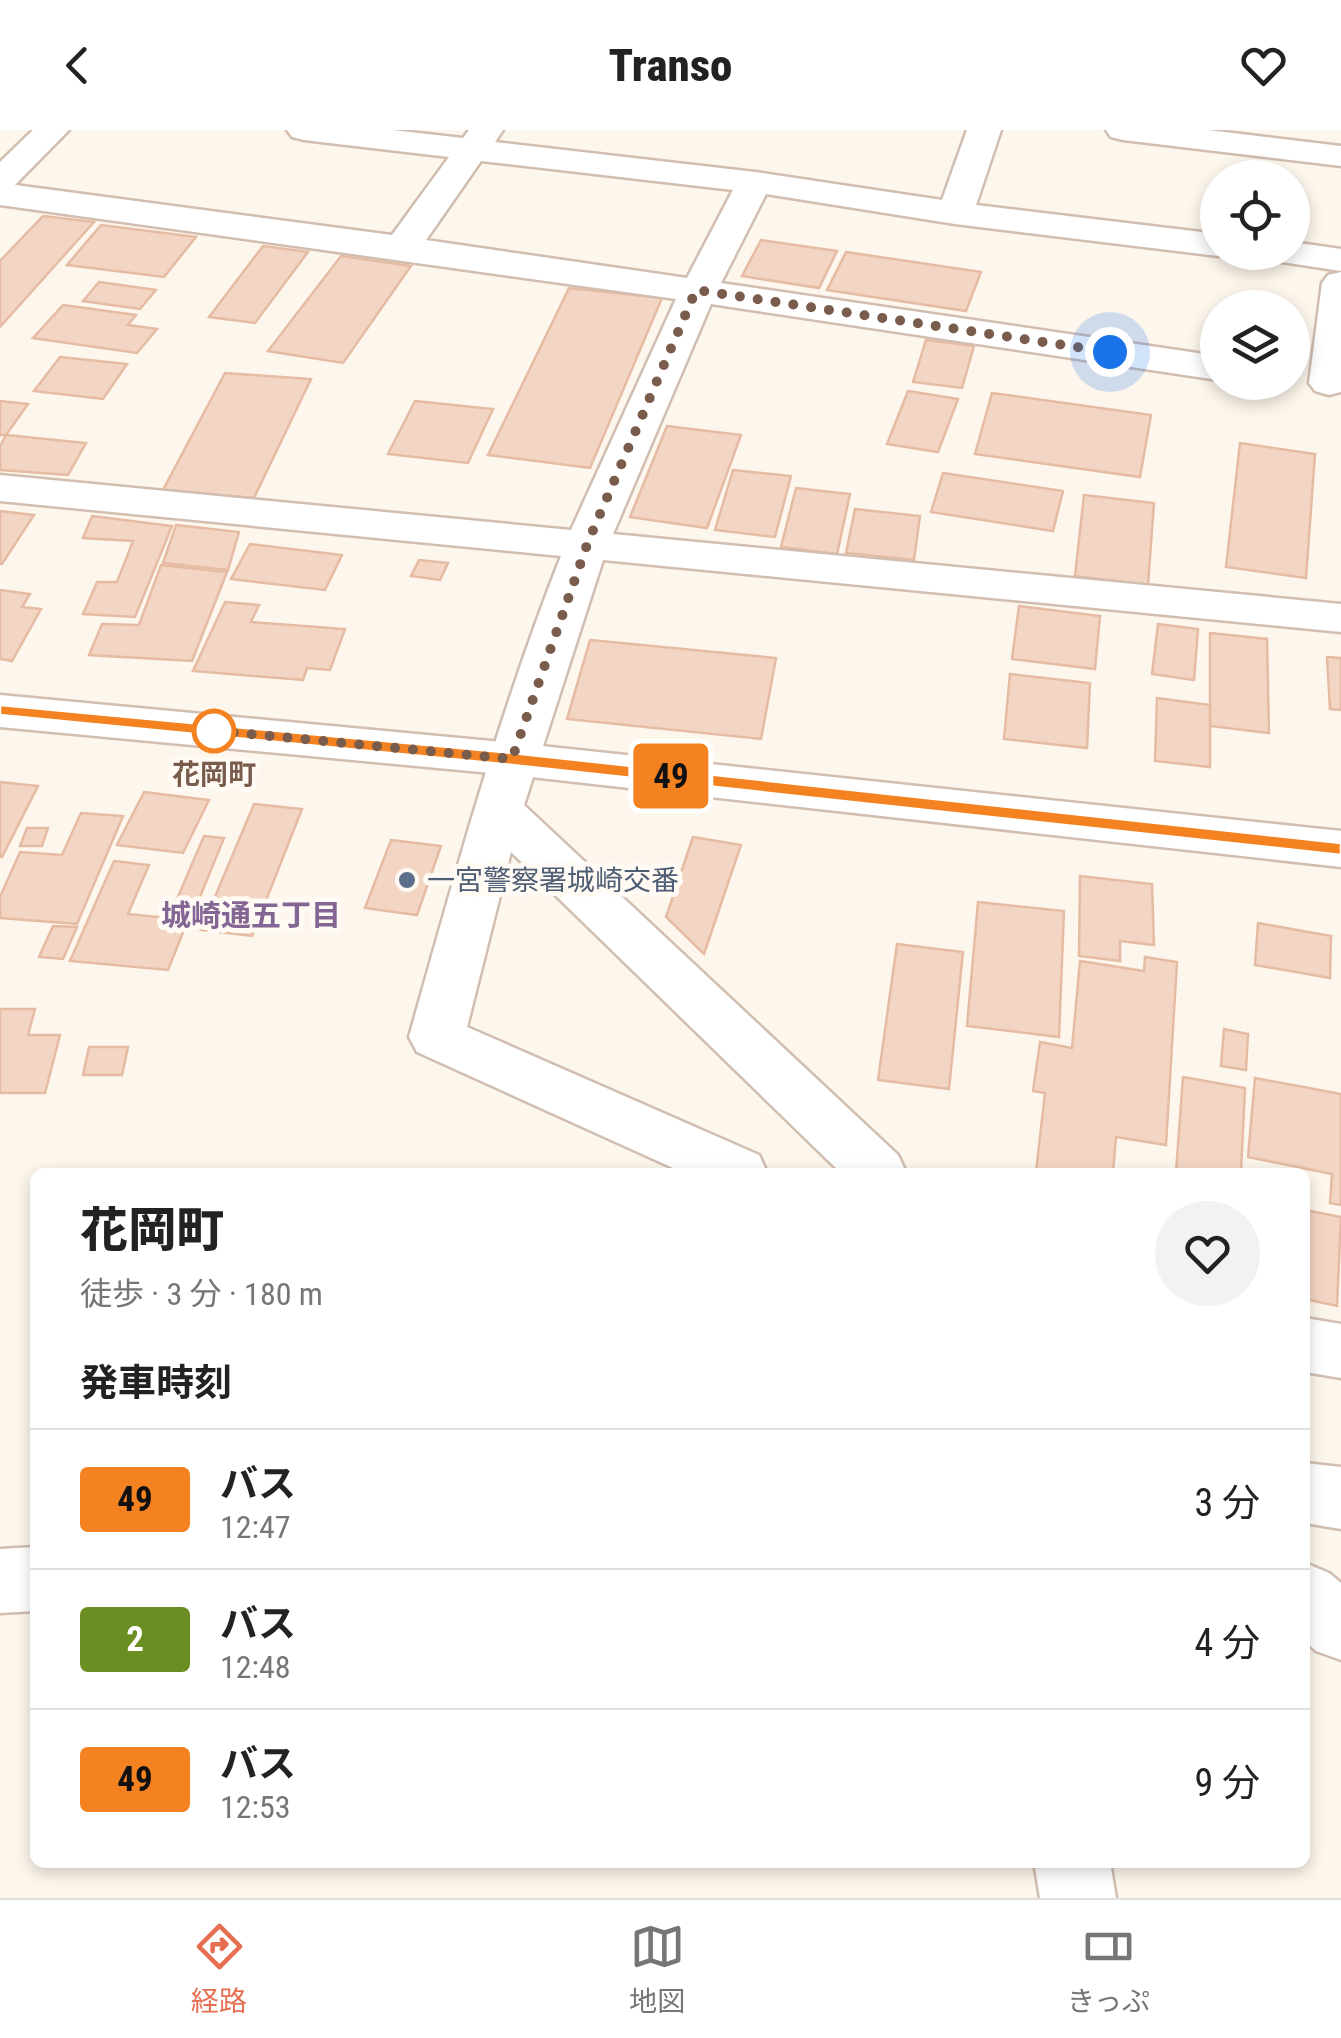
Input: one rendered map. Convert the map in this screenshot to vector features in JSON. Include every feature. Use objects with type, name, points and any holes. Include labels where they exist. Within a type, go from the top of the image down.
[{"type":"street","points":[[0,181],[52,130]]},
{"type":"street","points":[[304,130],[478,141],[955,213],[1200,243]]},
{"type":"street","points":[[955,213],[984,130]]},
{"type":"street","points":[[1123,130],[1341,156]]},
{"type":"street","points":[[402,247],[478,141]]},
{"type":"street","points":[[729,1168],[437,1038],[506,784],[588,542],[696,290],[755,182]]},
{"type":"street","points":[[0,194],[402,247],[1200,365]]},
{"type":"street","points":[[1310,256],[1341,260]]},
{"type":"street","points":[[1321,382],[1341,283]]},
{"type":"street","points":[[0,488],[1341,618]]},
{"type":"street","points":[[0,711],[506,784],[1341,849]]},
{"type":"street","points":[[506,784],[874,1168]]},
{"type":"street","points":[[1310,1345],[1341,1351]]},
{"type":"street","points":[[1310,1494],[1341,1498]]},
{"type":"street","points":[[0,1580],[30,1580]]},
{"type":"street","points":[[1310,1600],[1341,1627]]},
{"type":"street","points":[[1073,1868],[1078,1898]]},
{"type":"building","points":[[43,216],[94,222],[0,327],[0,261]]},
{"type":"building","points":[[101,225],[196,237],[164,277],[67,265]]},
{"type":"building","points":[[761,240],[837,251],[819,288],[742,276]]},
{"type":"building","points":[[263,246],[308,252],[255,323],[209,317]]},
{"type":"building","points":[[846,252],[981,272],[966,311],[827,290]]},
{"type":"building","points":[[341,256],[411,266],[343,363],[268,351]]},
{"type":"building","points":[[99,282],[156,290],[140,309],[83,301]]},
{"type":"building","points":[[569,288],[662,298],[590,468],[488,455]]},
{"type":"building","points":[[63,305],[136,315],[128,325],[157,329],[137,353],[33,338]]},
{"type":"building","points":[[926,340],[974,346],[962,388],[913,382]]},
{"type":"building","points":[[60,357],[127,364],[103,399],[34,391]]},
{"type":"building","points":[[225,373],[311,379],[254,498],[163,490]]},
{"type":"building","points":[[908,391],[958,399],[938,452],[887,444]]},
{"type":"building","points":[[992,393],[1151,415],[1140,477],[975,454]]},
{"type":"building","points":[[0,401],[28,404],[6,435],[0,435]]},
{"type":"building","points":[[415,401],[493,409],[468,463],[388,454]]},
{"type":"building","points":[[667,426],[741,435],[707,528],[630,517]]},
{"type":"building","points":[[6,435],[86,443],[68,475],[0,470],[0,446]]},
{"type":"building","points":[[1240,443],[1315,454],[1306,578],[1226,567]]},
{"type":"building","points":[[733,470],[791,476],[775,537],[715,530]]},
{"type":"building","points":[[943,473],[1063,491],[1053,531],[931,512]]},
{"type":"building","points":[[796,488],[850,494],[837,554],[781,547]]},
{"type":"building","points":[[1084,495],[1154,503],[1148,585],[1075,576]]},
{"type":"building","points":[[855,509],[920,516],[914,560],[846,553]]},
{"type":"building","points":[[0,511],[34,515],[2,564],[0,564]]},
{"type":"building","points":[[92,516],[172,526],[135,617],[83,614],[97,582],[117,582],[133,541],[83,538]]},
{"type":"building","points":[[176,525],[239,532],[228,570],[163,563]]},
{"type":"building","points":[[250,544],[342,555],[325,590],[231,579]]},
{"type":"building","points":[[419,560],[448,563],[440,580],[411,576]]},
{"type":"building","points":[[161,565],[227,572],[192,661],[89,655],[102,624],[139,625]]},
{"type":"building","points":[[0,590],[30,594],[22,607],[41,609],[12,661],[0,659]]},
{"type":"building","points":[[225,602],[259,605],[251,622],[345,629],[330,670],[307,668],[303,680],[193,671]]},
{"type":"building","points":[[1019,606],[1100,616],[1095,669],[1012,659]]},
{"type":"building","points":[[1158,624],[1198,629],[1194,680],[1152,674]]},
{"type":"building","points":[[1210,633],[1267,639],[1269,733],[1210,726]]},
{"type":"building","points":[[590,640],[776,658],[761,739],[567,719]]},
{"type":"building","points":[[1327,657],[1341,658],[1341,710],[1330,709]]},
{"type":"building","points":[[1010,674],[1090,683],[1087,748],[1004,739]]},
{"type":"building","points":[[1157,698],[1210,705],[1210,767],[1155,761]]},
{"type":"building","points":[[0,782],[38,786],[2,857],[0,857]]},
{"type":"building","points":[[144,792],[209,800],[183,853],[117,845]]},
{"type":"building","points":[[254,804],[302,809],[252,936],[201,930]]},
{"type":"building","points":[[81,813],[123,816],[77,924],[0,918],[0,897],[20,852],[62,855]]},
{"type":"building","points":[[27,828],[48,828],[42,846],[20,846]]},
{"type":"building","points":[[204,836],[224,838],[195,909],[174,906]]},
{"type":"building","points":[[693,837],[741,845],[704,954],[666,917]]},
{"type":"building","points":[[391,840],[441,846],[417,915],[365,908]]},
{"type":"building","points":[[114,861],[149,865],[128,914],[188,920],[168,970],[70,961]]},
{"type":"building","points":[[1080,876],[1152,884],[1154,945],[1120,941],[1120,961],[1079,956]]},
{"type":"building","points":[[978,902],[1064,911],[1059,1037],[967,1026]]},
{"type":"building","points":[[1258,923],[1331,936],[1330,978],[1255,965]]},
{"type":"building","points":[[53,926],[77,927],[63,959],[39,957]]},
{"type":"building","points":[[897,944],[963,952],[949,1089],[878,1080]]},
{"type":"building","points":[[1145,957],[1177,962],[1166,1145],[1116,1137],[1113,1168],[1036,1168],[1045,1093],[1033,1091],[1040,1042],[1072,1048],[1080,961],[1144,971]]},
{"type":"building","points":[[0,1009],[35,1009],[28,1035],[60,1035],[45,1093],[0,1093]]},
{"type":"building","points":[[1224,1029],[1248,1034],[1246,1070],[1221,1066]]},
{"type":"building","points":[[89,1047],[128,1047],[122,1075],[83,1075]]},
{"type":"building","points":[[1183,1077],[1245,1088],[1241,1168],[1176,1168]]},
{"type":"building","points":[[1255,1078],[1341,1094],[1341,1205],[1330,1203],[1332,1174],[1248,1157]]},
{"type":"building","points":[[1310,1211],[1341,1217],[1337,1306],[1310,1300]]},
{"type":"bus line","name":"49","points":[[0,711],[512,759],[1341,849]]},
{"type":"place","name":"花岡町","points":[[214,731]]},
{"type":"place","name":"一宮警察署城崎交番","points":[[407,880]]},
{"type":"district","name":"城崎通五丁目","points":[[251,916]]},
{"type":"route","points":[[214,731],[197,729],[512,759],[588,542],[696,290],[1110,352]]}]
